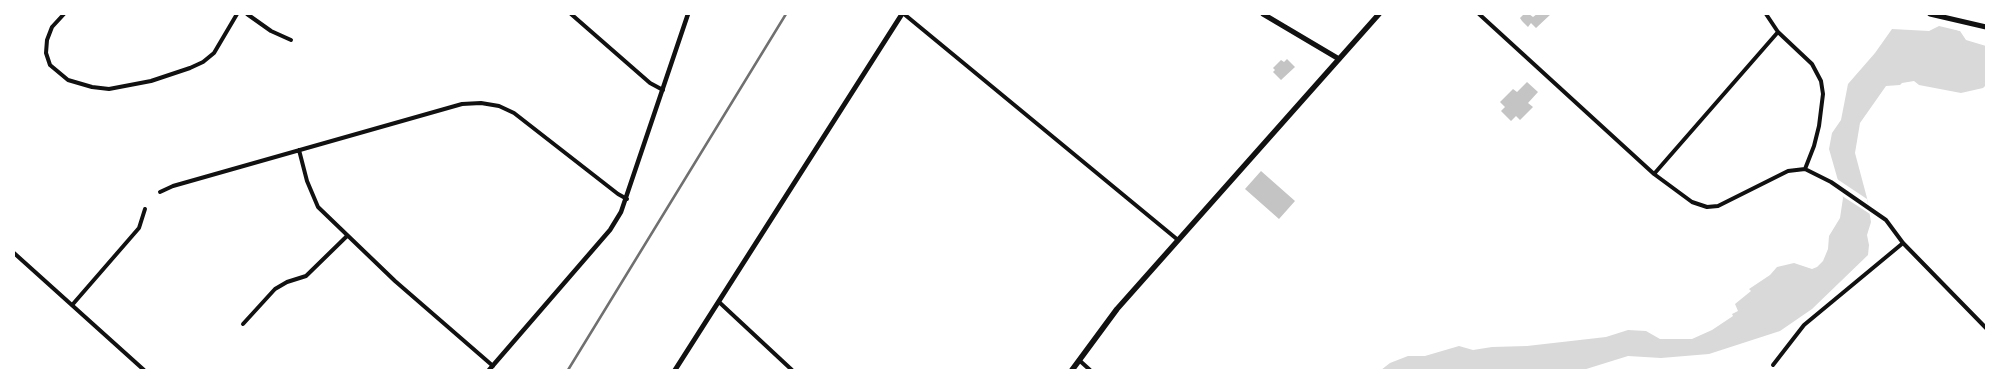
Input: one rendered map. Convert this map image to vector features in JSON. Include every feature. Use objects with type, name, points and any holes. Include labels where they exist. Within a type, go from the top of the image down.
[{"type":"main road","points":[[675,370],[903,14]]},
{"type":"main road","points":[[1262,14],[1339,59]]},
{"type":"main road","points":[[1072,370],[1117,310],[1379,14]]},
{"type":"main road","points":[[1930,14],[1986,27]]},
{"type":"street","points":[[64,14],[52,27],[46,40],[46,53],[50,65],[68,80],[92,87],[110,89],[150,81],[203,62],[214,53],[237,14]]},
{"type":"street","points":[[247,14],[271,31],[291,40]]},
{"type":"street","points":[[571,14],[650,83],[663,90]]},
{"type":"street","points":[[299,150],[307,181],[318,207],[395,281],[491,368],[610,230],[627,199],[688,14]]},
{"type":"street","points":[[903,14],[1178,240]]},
{"type":"street","points":[[1479,14],[1654,174],[1692,202],[1707,208],[1718,206],[1788,171],[1805,169],[1869,206],[1886,220],[1903,243],[1986,328]]},
{"type":"street","points":[[1766,14],[1778,32],[1812,64],[1821,81],[1823,94],[1819,126],[1805,169]]},
{"type":"street","points":[[1654,174],[1778,32]]},
{"type":"street","points":[[160,192],[173,186],[462,104],[481,103],[499,106],[514,113],[627,199]]},
{"type":"street","points":[[73,304],[139,228],[145,210]]},
{"type":"street","points":[[243,324],[275,289],[287,282],[306,276],[347,236]]},
{"type":"street","points":[[1773,364],[1804,326],[1903,243]]},
{"type":"street","points":[[14,253],[73,304],[144,370]]},
{"type":"street","points":[[719,302],[792,370]]},
{"type":"street","points":[[1079,360],[1090,370]]},
{"type":"shaded area","points":[[1941,25],[1960,31],[1966,40],[1986,46],[1986,85],[1983,88],[1961,93],[1919,85],[1914,81],[1886,86],[1860,123],[1855,153],[1867,198],[1871,222],[1867,235],[1868,255],[1812,309],[1780,331],[1709,354],[1661,358],[1628,356],[1583,370],[1381,370],[1390,363],[1408,356],[1425,356],[1459,346],[1473,350],[1492,347],[1527,346],[1606,337],[1628,330],[1646,331],[1660,339],[1692,339],[1712,330],[1733,316],[1732,314],[1738,311],[1735,304],[1751,291],[1749,289],[1770,275],[1777,267],[1794,263],[1812,269],[1817,267],[1823,261],[1828,249],[1829,236],[1840,218],[1843,198],[1829,149],[1832,133],[1841,120],[1848,84],[1875,53],[1892,29],[1929,31]]},
{"type":"pier","points":[[1942,14],[1965,14],[1960,31],[1939,26]]},
{"type":"pier","points":[[1834,177],[1867,199],[1870,214],[1839,194]]},
{"type":"building","points":[[1524,14],[1529,14],[1533,17],[1537,14],[1551,14],[1536,28],[1531,23],[1528,27],[1522,21],[1520,18]]},
{"type":"building","points":[[1287,59],[1295,67],[1281,80],[1273,72],[1275,70],[1273,68],[1281,60],[1284,62]]},
{"type":"building","points":[[1527,82],[1538,92],[1528,103],[1533,107],[1520,120],[1516,116],[1511,121],[1501,111],[1505,107],[1500,102],[1513,89],[1517,92]]},
{"type":"building","points":[[1261,171],[1295,201],[1279,219],[1245,189]]},
{"type":"railway","points":[[568,370],[786,14]]}]
